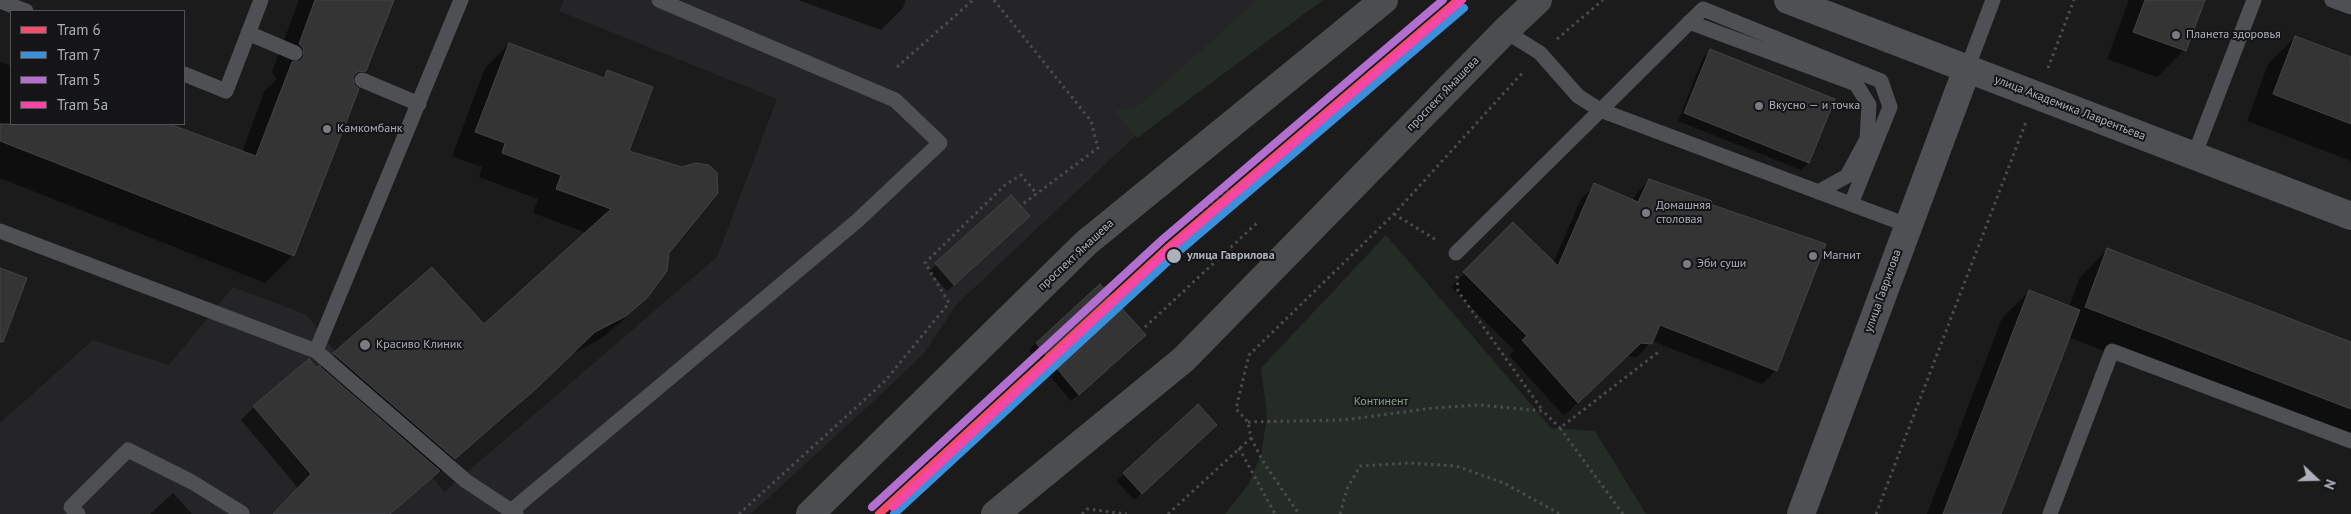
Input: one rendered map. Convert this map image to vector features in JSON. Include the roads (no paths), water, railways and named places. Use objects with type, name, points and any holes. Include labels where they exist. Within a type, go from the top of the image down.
[{"type":"main road","name":"проспект Ямашева","points":[[810,514],[1086,242],[1384,0]]},
{"type":"main road","name":"проспект Ямашева","points":[[995,514],[1184,359],[1505,31],[1538,0]]},
{"type":"street","name":"улица Академика Лаврентьева","points":[[1788,0],[2351,216]]},
{"type":"street","name":"улица Гаврилова","points":[[1801,514],[1907,225],[1967,69]]},
{"type":"lane","points":[[185,74],[226,91],[261,0]]},
{"type":"lane","points":[[316,351],[461,0]]},
{"type":"lane","points":[[0,232],[316,351],[466,481],[514,512],[857,221],[940,143],[895,100],[659,0]]},
{"type":"lane","points":[[1967,69],[1993,0]]},
{"type":"lane","points":[[2194,156],[2254,0]]},
{"type":"lane","points":[[2332,0],[2351,7]]},
{"type":"lane","points":[[0,1],[23,10]]},
{"type":"lane","points":[[1456,252],[1703,9],[1881,81],[1890,107],[1851,204]]},
{"type":"lane","points":[[1689,22],[1856,84],[1869,105],[1867,139],[1846,176],[1818,192]]},
{"type":"lane","points":[[1505,31],[1540,54],[1578,96],[1600,110],[1907,225]]},
{"type":"lane","points":[[248,33],[295,53]]},
{"type":"lane","points":[[362,80],[419,104]]},
{"type":"lane","points":[[2050,514],[2112,351],[2351,441]]},
{"type":"lane","points":[[78,514],[71,507],[128,450],[192,482],[242,514]]},
{"type":"tram line","name":"5","points":[[872,507],[1163,239],[1443,0]]},
{"type":"tram line","name":"6","points":[[879,514],[1170,246],[1458,0]]},
{"type":"tram line","name":"5а","points":[[893,507],[1169,250],[1462,0]]},
{"type":"tram line","name":"7","points":[[894,514],[1177,253],[1464,8]]},
{"type":"place","name":"Планета здоровья","points":[[2176,35]]},
{"type":"place","name":"Вкусно — и точка","points":[[1759,106]]},
{"type":"place","name":"Камкомбанк","points":[[327,129]]},
{"type":"place","name":"Домашняя столовая","points":[[1646,213]]},
{"type":"place","name":"улица Гаврилова","points":[[1174,256]]},
{"type":"place","name":"Магнит","points":[[1813,256]]},
{"type":"place","name":"Эби суши","points":[[1687,264]]},
{"type":"place","name":"Красиво Клиник","points":[[365,345]]},
{"type":"park label","name":"Континент","points":[[1381,402]]}]
